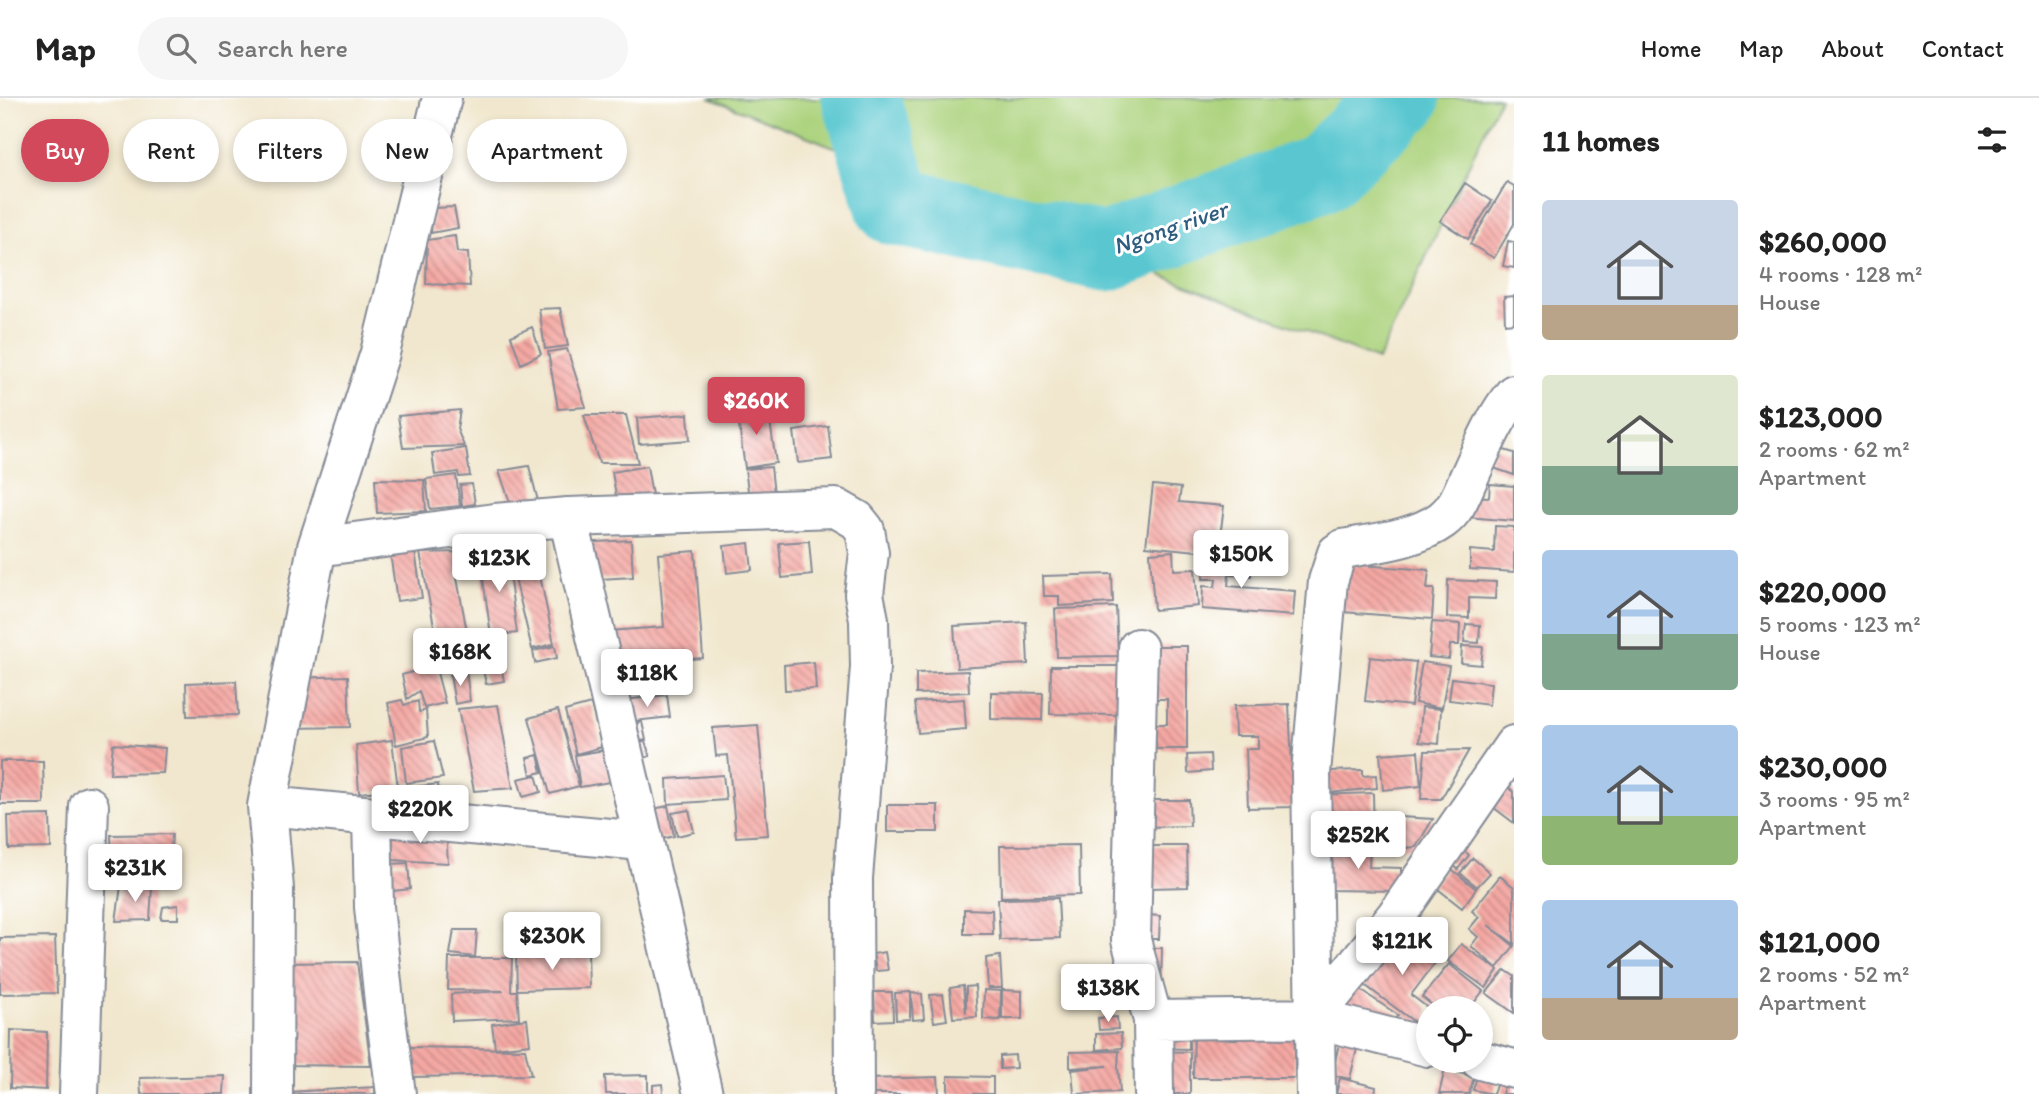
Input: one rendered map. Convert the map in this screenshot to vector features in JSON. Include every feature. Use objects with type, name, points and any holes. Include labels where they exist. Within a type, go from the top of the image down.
[{"type":"street","points":[[273,1094],[274,889],[267,806],[317,547],[380,353],[442,98]]},
{"type":"street","points":[[1316,1094],[1311,773],[1328,581],[1337,553],[1343,549],[1410,534],[1442,520],[1460,503],[1469,477],[1502,408],[1514,394]]},
{"type":"street","points":[[317,547],[495,523],[568,517],[836,508],[857,520],[865,530],[869,553],[864,594],[869,620],[870,667],[853,878],[854,1094]]},
{"type":"street","points":[[568,517],[703,1094]]},
{"type":"street","points":[[1138,648],[1131,940],[1153,1020],[1154,1094]]},
{"type":"street","points":[[1313,1018],[1396,916],[1514,745]]},
{"type":"street","points":[[79,1094],[89,806]]},
{"type":"street","points":[[267,806],[642,841]]},
{"type":"street","points":[[372,817],[374,907],[396,1094]]},
{"type":"street","points":[[1153,1020],[1313,1018],[1416,1044]]},
{"type":"street","points":[[1493,1063],[1514,1069]]},
{"type":"green space","points":[[709,98],[1500,98],[1378,360]]},
{"type":"building","points":[[1507,182],[1514,186],[1514,224],[1494,258],[1470,244]]},
{"type":"building","points":[[1465,183],[1492,201],[1468,239],[1440,221]]},
{"type":"building","points":[[454,207],[458,228],[431,233],[433,208]]},
{"type":"building","points":[[455,236],[457,252],[468,253],[470,286],[426,284],[427,240]]},
{"type":"building","points":[[1508,241],[1514,242],[1514,268],[1503,266]]},
{"type":"building","points":[[1514,296],[1514,323],[1505,324],[1504,297]]},
{"type":"building","points":[[560,308],[568,346],[545,349],[539,309]]},
{"type":"building","points":[[532,327],[541,354],[521,364],[511,336]]},
{"type":"building","points":[[567,349],[586,407],[558,409],[548,352]]},
{"type":"building","points":[[768,407],[776,463],[745,468],[737,411]]},
{"type":"building","points":[[460,410],[457,429],[464,446],[403,448],[398,416]]},
{"type":"building","points":[[688,414],[690,440],[639,444],[637,418]]},
{"type":"building","points":[[584,415],[626,415],[638,463],[599,463]]},
{"type":"building","points":[[828,426],[832,459],[798,463],[794,431]]},
{"type":"building","points":[[1494,447],[1514,453],[1514,475],[1488,466]]},
{"type":"building","points":[[466,448],[470,476],[459,477],[458,472],[435,475],[432,453]]},
{"type":"building","points":[[529,466],[538,501],[511,505],[499,471]]},
{"type":"building","points":[[647,466],[652,495],[617,502],[612,472]]},
{"type":"building","points":[[771,467],[775,503],[750,505],[745,469]]},
{"type":"building","points":[[456,475],[460,506],[430,509],[426,479]]},
{"type":"building","points":[[375,479],[424,480],[426,511],[377,513]]},
{"type":"building","points":[[472,484],[475,504],[462,506],[460,485]]},
{"type":"building","points":[[1490,484],[1514,486],[1514,521],[1467,517],[1469,496],[1489,497]]},
{"type":"building","points":[[1153,485],[1181,488],[1179,502],[1224,506],[1218,553],[1146,546]]},
{"type":"building","points":[[1495,526],[1514,527],[1514,572],[1470,569],[1470,550],[1494,552]]},
{"type":"building","points":[[631,540],[633,577],[583,580],[580,543]]},
{"type":"building","points":[[809,541],[812,575],[782,578],[779,543]]},
{"type":"building","points":[[749,543],[752,570],[727,573],[724,546]]},
{"type":"building","points":[[415,551],[422,598],[397,601],[390,553]]},
{"type":"building","points":[[695,551],[703,658],[610,665],[608,631],[664,627],[658,554]]},
{"type":"building","points":[[1173,551],[1174,570],[1195,569],[1198,606],[1154,610],[1150,553]]},
{"type":"building","points":[[461,552],[465,571],[456,573],[468,637],[437,641],[420,553]]},
{"type":"building","points":[[506,552],[517,633],[491,636],[480,556]]},
{"type":"building","points":[[1204,556],[1252,559],[1251,576],[1229,575],[1228,586],[1295,591],[1293,616],[1202,609],[1203,586],[1215,587],[1216,579],[1203,579]]},
{"type":"building","points":[[537,561],[554,644],[532,649],[511,562]]},
{"type":"building","points":[[1333,563],[1429,570],[1427,589],[1434,589],[1432,619],[1330,611]]},
{"type":"building","points":[[1112,574],[1113,603],[1059,606],[1059,596],[1044,596],[1043,576]]},
{"type":"building","points":[[1448,580],[1496,582],[1495,599],[1469,598],[1469,618],[1447,617]]},
{"type":"building","points":[[1116,607],[1118,656],[1057,657],[1055,609]]},
{"type":"building","points":[[1026,622],[1028,664],[957,668],[954,626]]},
{"type":"building","points":[[1432,622],[1460,624],[1459,645],[1450,645],[1449,659],[1429,657]]},
{"type":"building","points":[[1466,624],[1480,625],[1479,643],[1464,642]]},
{"type":"building","points":[[493,638],[497,663],[439,671],[438,665],[435,665],[445,703],[424,708],[419,691],[407,699],[402,675],[432,666],[425,649]]},
{"type":"building","points":[[555,646],[557,658],[535,663],[533,651]]},
{"type":"building","points":[[1152,646],[1187,646],[1187,749],[1156,749],[1156,724],[1167,724],[1167,699],[1153,699]]},
{"type":"building","points":[[1462,646],[1483,647],[1481,665],[1461,663]]},
{"type":"building","points":[[1370,657],[1416,662],[1411,706],[1365,701]]},
{"type":"building","points":[[814,662],[816,689],[785,690],[784,665]]},
{"type":"building","points":[[1422,662],[1449,666],[1442,708],[1415,703]]},
{"type":"building","points":[[501,665],[504,681],[486,684],[483,669]]},
{"type":"building","points":[[1051,666],[1119,666],[1118,715],[1050,714]]},
{"type":"building","points":[[466,671],[470,701],[455,704],[450,675]]},
{"type":"building","points":[[968,671],[969,692],[916,694],[916,673]]},
{"type":"building","points":[[348,676],[350,727],[289,728],[295,678]]},
{"type":"building","points":[[1452,678],[1491,683],[1489,705],[1449,700]]},
{"type":"building","points":[[236,681],[238,715],[187,716],[186,683]]},
{"type":"building","points":[[991,692],[1043,693],[1042,720],[991,719]]},
{"type":"building","points":[[667,695],[670,717],[626,722],[624,700]]},
{"type":"building","points":[[964,699],[966,729],[918,733],[915,702]]},
{"type":"building","points":[[402,700],[404,705],[418,701],[419,712],[426,710],[428,737],[396,745],[388,703]]},
{"type":"building","points":[[591,704],[602,747],[576,754],[565,711]]},
{"type":"building","points":[[1289,704],[1294,807],[1248,808],[1246,749],[1258,749],[1258,736],[1235,736],[1234,706]]},
{"type":"building","points":[[498,705],[513,788],[474,791],[458,709]]},
{"type":"building","points":[[1422,707],[1441,709],[1439,744],[1419,742]]},
{"type":"building","points":[[558,710],[579,786],[550,794],[529,718]]},
{"type":"building","points":[[642,722],[646,740],[629,744],[624,726]]},
{"type":"building","points":[[758,725],[768,835],[736,837],[728,755],[716,756],[713,728]]},
{"type":"building","points":[[392,740],[398,789],[359,793],[356,745]]},
{"type":"building","points":[[434,741],[443,778],[406,783],[402,747]]},
{"type":"building","points":[[645,741],[650,756],[639,760],[634,745]]},
{"type":"building","points":[[113,744],[165,748],[163,773],[110,774]]},
{"type":"building","points":[[605,750],[610,782],[580,787],[575,755]]},
{"type":"building","points":[[1469,750],[1441,799],[1421,799],[1425,751]]},
{"type":"building","points":[[1418,751],[1421,786],[1383,790],[1380,754]]},
{"type":"building","points":[[1210,754],[1211,771],[1188,773],[1187,755]]},
{"type":"building","points":[[538,755],[542,772],[531,775],[527,758]]},
{"type":"building","points":[[0,761],[43,761],[44,804],[0,804]]},
{"type":"building","points":[[1363,770],[1363,776],[1376,775],[1377,788],[1329,793],[1328,771]]},
{"type":"building","points":[[536,775],[541,792],[523,797],[518,779]]},
{"type":"building","points":[[723,775],[726,800],[668,804],[667,779]]},
{"type":"building","points":[[438,784],[439,798],[414,802],[413,787]]},
{"type":"building","points":[[1505,784],[1514,792],[1514,823],[1489,804]]},
{"type":"building","points":[[1373,793],[1374,840],[1320,842],[1318,795]]},
{"type":"building","points":[[1145,800],[1189,800],[1190,826],[1145,827]]},
{"type":"building","points":[[887,805],[938,805],[938,832],[887,832]]},
{"type":"building","points":[[668,806],[674,836],[654,841],[648,810]]},
{"type":"building","points":[[689,810],[694,832],[677,836],[672,813]]},
{"type":"building","points":[[50,815],[51,848],[9,849],[8,816]]},
{"type":"building","points":[[1382,816],[1433,819],[1416,847],[1378,850]]},
{"type":"building","points":[[393,829],[446,829],[448,863],[392,860]]},
{"type":"building","points":[[172,834],[170,864],[112,863],[111,835]]},
{"type":"building","points":[[1079,845],[1080,895],[1001,897],[1000,846]]},
{"type":"building","points":[[1458,845],[1469,855],[1458,869],[1446,860]]},
{"type":"building","points":[[1149,846],[1187,846],[1188,887],[1150,888]]},
{"type":"building","points":[[1327,846],[1370,847],[1369,867],[1401,868],[1401,891],[1326,890]]},
{"type":"building","points":[[1473,858],[1490,873],[1477,887],[1460,873]]},
{"type":"building","points":[[408,863],[410,889],[393,891],[390,864]]},
{"type":"building","points":[[1448,866],[1476,889],[1462,908],[1433,885]]},
{"type":"building","points":[[1500,876],[1514,887],[1514,944],[1488,925],[1514,946],[1497,968],[1471,946],[1478,937],[1469,929],[1479,917],[1472,911]]},
{"type":"building","points":[[121,886],[152,887],[150,920],[116,921]]},
{"type":"building","points":[[1058,898],[1060,938],[1000,940],[998,899]]},
{"type":"building","points":[[178,905],[178,919],[161,919],[163,907]]},
{"type":"building","points":[[964,909],[992,910],[993,934],[964,934]]},
{"type":"building","points":[[1147,915],[1160,916],[1159,939],[1148,939]]},
{"type":"building","points":[[454,930],[477,930],[475,957],[450,954]]},
{"type":"building","points":[[1400,931],[1438,959],[1411,995],[1416,999],[1416,1023],[1362,983]]},
{"type":"building","points":[[55,937],[57,993],[0,994],[0,938]]},
{"type":"building","points":[[1461,944],[1498,970],[1486,988],[1448,961]]},
{"type":"building","points":[[1149,948],[1162,948],[1161,992]]},
{"type":"building","points":[[885,952],[888,970],[876,971],[873,954]]},
{"type":"building","points":[[588,953],[589,988],[517,990],[516,955]]},
{"type":"building","points":[[1000,956],[1002,988],[988,988],[986,958]]},
{"type":"building","points":[[449,958],[512,958],[511,991],[517,991],[519,1018],[452,1021],[451,994],[504,991],[448,990]]},
{"type":"building","points":[[357,962],[371,1066],[283,1065],[284,963]]},
{"type":"building","points":[[1449,964],[1483,991],[1479,996],[1423,996]]},
{"type":"building","points":[[1505,970],[1514,976],[1514,1013],[1493,996],[1486,993]]},
{"type":"building","points":[[963,986],[966,1013],[966,987],[975,986],[977,1017],[953,1018],[950,988]]},
{"type":"building","points":[[1356,987],[1398,1015],[1385,1034],[1343,1006]]},
{"type":"building","points":[[984,990],[1001,991],[1000,1020],[983,1019]]},
{"type":"building","points":[[1002,990],[1022,991],[1022,1019],[1002,1019]]},
{"type":"building","points":[[874,992],[892,992],[893,1020],[875,1021]]},
{"type":"building","points":[[910,992],[910,1019],[896,1020],[895,993]]},
{"type":"building","points":[[911,993],[922,994],[924,1019],[913,1020]]},
{"type":"building","points":[[943,994],[947,1020],[934,1022],[930,995]]},
{"type":"building","points":[[1117,1017],[1118,1029],[1099,1030],[1098,1018]]},
{"type":"building","points":[[527,1019],[530,1044],[495,1048],[492,1024]]},
{"type":"building","points":[[1194,1024],[1295,1026],[1295,1078],[1193,1078]]},
{"type":"building","points":[[1189,1026],[1189,1049],[1158,1048]]},
{"type":"building","points":[[11,1030],[47,1032],[46,1090],[10,1088]]},
{"type":"building","points":[[1121,1033],[1122,1048],[1096,1050],[1096,1034]]},
{"type":"building","points":[[1341,1035],[1359,1039],[1350,1079],[1332,1075]]},
{"type":"building","points":[[410,1047],[525,1049],[531,1075],[410,1077]]},
{"type":"building","points":[[1119,1051],[1120,1092],[1074,1094],[1072,1070],[1107,1066],[1070,1068],[1070,1052]]},
{"type":"building","points":[[1160,1051],[1190,1052],[1190,1094],[1160,1094]]},
{"type":"building","points":[[1015,1055],[1016,1068],[1000,1069],[1000,1056]]},
{"type":"building","points":[[1444,1073],[1474,1077],[1469,1094],[1439,1094]]},
{"type":"building","points":[[648,1075],[648,1094],[606,1094],[605,1076]]},
{"type":"building","points":[[225,1076],[224,1094],[141,1094],[140,1078]]},
{"type":"building","points":[[948,1076],[993,1077],[993,1094],[948,1094]]},
{"type":"building","points":[[938,1077],[939,1094],[868,1094],[867,1079]]},
{"type":"building","points":[[1477,1077],[1497,1082],[1493,1094],[1473,1090]]},
{"type":"building","points":[[1340,1078],[1376,1087],[1375,1094],[1336,1094]]},
{"type":"building","points":[[1505,1080],[1514,1082],[1514,1094],[1502,1094]]},
{"type":"building","points":[[662,1084],[663,1094],[653,1094],[653,1085]]},
{"type":"building","points":[[375,1087],[375,1094],[288,1094],[288,1092]]},
{"type":"waterway","name":"Ngong river","points":[[861,98],[895,206],[1106,252],[1321,173],[1401,98]]}]
